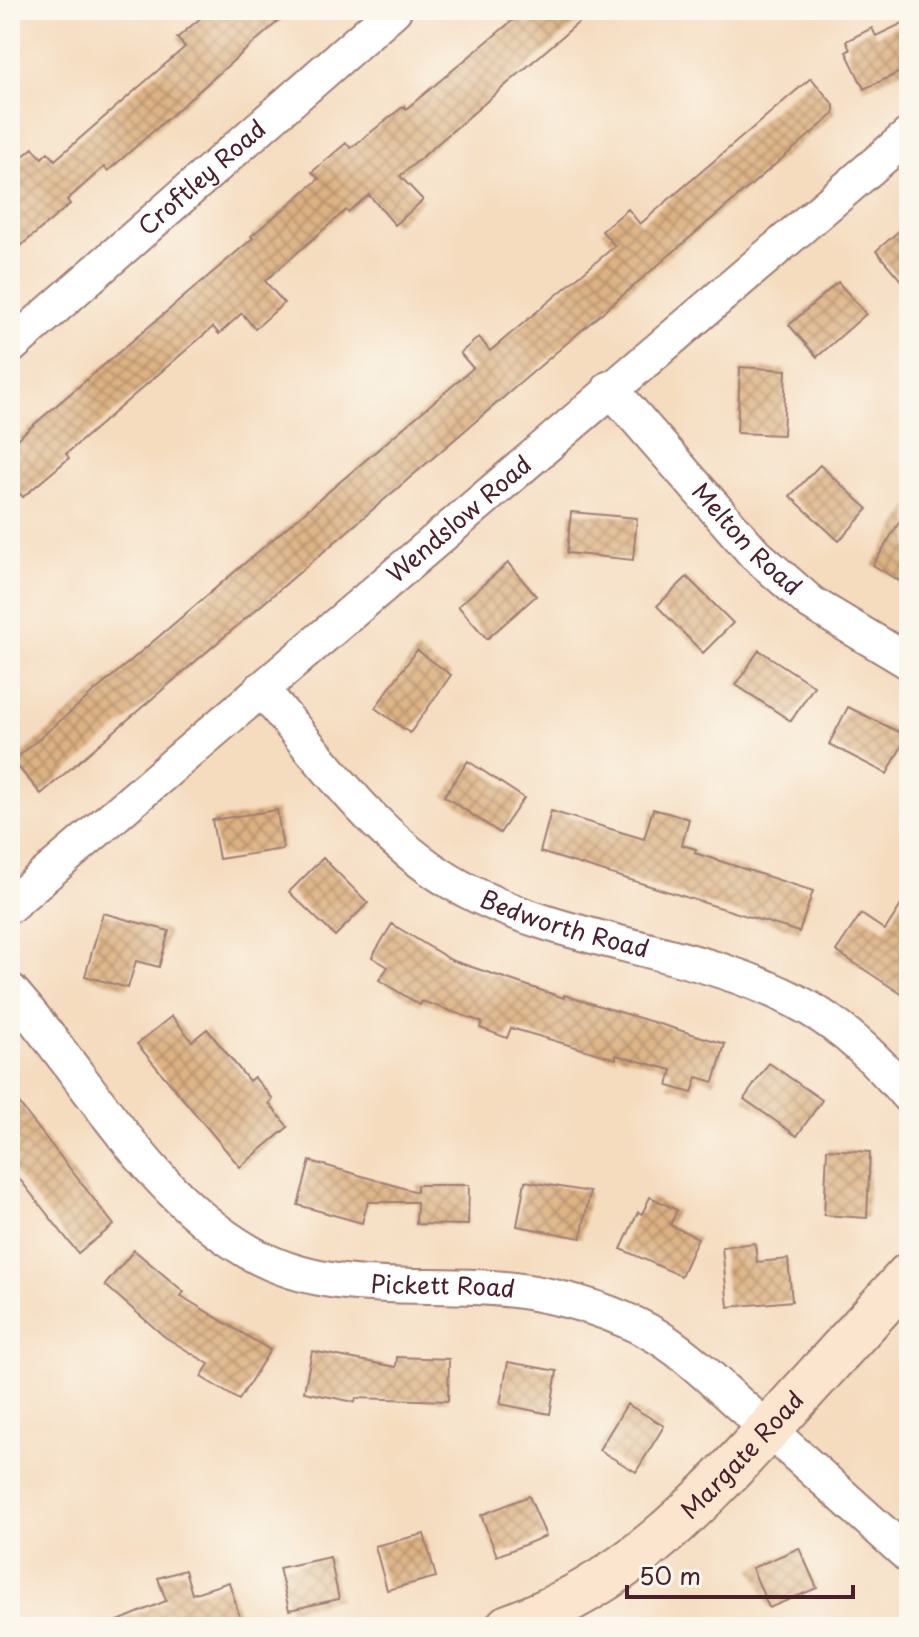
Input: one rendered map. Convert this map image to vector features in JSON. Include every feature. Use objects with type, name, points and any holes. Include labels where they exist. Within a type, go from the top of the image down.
[{"type":"street","name":"Croftley Road","points":[[10,347],[394,10]]},
{"type":"street","name":"Wendslow Road","points":[[10,905],[909,135]]},
{"type":"street","name":"Melton Road","points":[[610,388],[755,554],[811,603],[909,662]]},
{"type":"street","name":"Bedworth Road","points":[[261,689],[376,821],[428,868],[493,904],[521,914],[736,976],[774,991],[810,1009],[847,1035],[878,1061],[909,1097]]},
{"type":"street","name":"Pickett Road","points":[[10,990],[169,1189],[203,1221],[253,1255],[321,1279],[353,1284],[495,1287],[577,1302],[648,1332],[680,1352],[909,1556]]},
{"type":"street","name":"Margate Road","points":[[508,1627],[564,1604],[634,1561],[690,1512],[909,1275]]},
{"type":"building","points":[[210,10],[291,10],[108,171],[104,167],[67,200],[70,204],[10,255],[10,167],[33,148],[42,158],[48,152],[55,160],[185,47],[177,38]]},
{"type":"building","points":[[525,10],[593,10],[400,176],[423,200],[395,225],[369,195],[348,212],[346,210],[265,281],[284,303],[255,329],[242,313],[219,334],[213,327],[66,454],[69,458],[23,497],[10,483],[10,445],[319,179],[312,172],[346,143],[351,148],[404,106],[406,109]]},
{"type":"building","points":[[909,20],[909,68],[864,89],[846,52],[850,50],[846,41],[872,28],[876,36]]},
{"type":"building","points":[[811,78],[834,105],[834,114],[41,794],[13,761],[473,368],[460,353],[479,337],[490,351],[615,246],[602,231],[628,209],[640,224]]},
{"type":"building","points":[[909,222],[909,290],[876,251]]},
{"type":"building","points":[[838,282],[866,314],[817,357],[789,325]]},
{"type":"building","points":[[740,367],[786,370],[783,435],[737,433]]},
{"type":"building","points":[[820,465],[868,509],[839,541],[790,496]]},
{"type":"building","points":[[909,506],[909,587],[873,565]]},
{"type":"building","points":[[571,512],[637,518],[633,560],[567,553]]},
{"type":"building","points":[[508,563],[536,596],[487,639],[458,606]]},
{"type":"building","points":[[687,577],[733,623],[703,653],[657,606]]},
{"type":"building","points":[[417,650],[451,675],[410,733],[375,708]]},
{"type":"building","points":[[759,650],[814,686],[791,721],[736,685]]},
{"type":"building","points":[[848,707],[907,736],[887,774],[829,744]]},
{"type":"building","points":[[468,761],[524,798],[500,833],[444,796]]},
{"type":"building","points":[[653,809],[689,819],[682,845],[696,849],[695,853],[813,891],[799,932],[540,852],[551,811],[644,839]]},
{"type":"building","points":[[277,810],[283,849],[219,859],[212,820]]},
{"type":"building","points":[[323,858],[368,903],[335,936],[289,892]]},
{"type":"building","points":[[909,893],[909,999],[836,951],[861,914],[885,930]]},
{"type":"building","points":[[103,913],[169,931],[159,967],[136,961],[128,988],[85,976]]},
{"type":"building","points":[[392,924],[451,960],[564,998],[564,995],[725,1044],[714,1082],[697,1077],[692,1093],[668,1086],[672,1070],[616,1055],[616,1059],[511,1028],[507,1038],[480,1028],[482,1022],[422,1001],[420,1005],[379,980],[388,967],[372,957]]},
{"type":"building","points":[[172,1016],[192,1041],[207,1029],[249,1081],[254,1077],[273,1099],[269,1103],[288,1127],[240,1167],[137,1044]]},
{"type":"building","points":[[769,1063],[822,1100],[797,1136],[744,1099]]},
{"type":"building","points":[[10,1092],[114,1225],[78,1253],[10,1167]]},
{"type":"building","points":[[827,1149],[870,1152],[867,1218],[824,1215]]},
{"type":"building","points":[[310,1161],[417,1192],[417,1185],[469,1185],[468,1225],[416,1224],[417,1202],[368,1202],[362,1223],[298,1205]]},
{"type":"building","points":[[525,1181],[590,1192],[581,1238],[517,1226]]},
{"type":"building","points":[[650,1197],[677,1210],[670,1225],[698,1238],[681,1276],[621,1249],[638,1212],[642,1214]]},
{"type":"building","points":[[755,1243],[757,1262],[788,1259],[792,1301],[728,1307],[722,1247]]},
{"type":"building","points":[[134,1250],[184,1292],[181,1296],[270,1350],[239,1400],[201,1377],[209,1364],[165,1337],[105,1285]]},
{"type":"building","points":[[312,1351],[396,1367],[397,1357],[449,1359],[448,1401],[356,1398],[355,1402],[304,1392]]},
{"type":"building","points":[[508,1362],[557,1371],[550,1414],[500,1404]]},
{"type":"building","points":[[627,1404],[664,1426],[636,1472],[599,1450]]},
{"type":"building","points":[[529,1496],[546,1536],[497,1556],[481,1515]]},
{"type":"building","points":[[424,1534],[436,1577],[387,1590],[375,1546]]},
{"type":"building","points":[[799,1548],[817,1588],[769,1608],[752,1568]]},
{"type":"building","points":[[330,1557],[339,1599],[289,1610],[279,1568]]},
{"type":"building","points":[[185,1570],[192,1594],[229,1582],[241,1621],[221,1627],[104,1627],[166,1601],[158,1578]]}]
